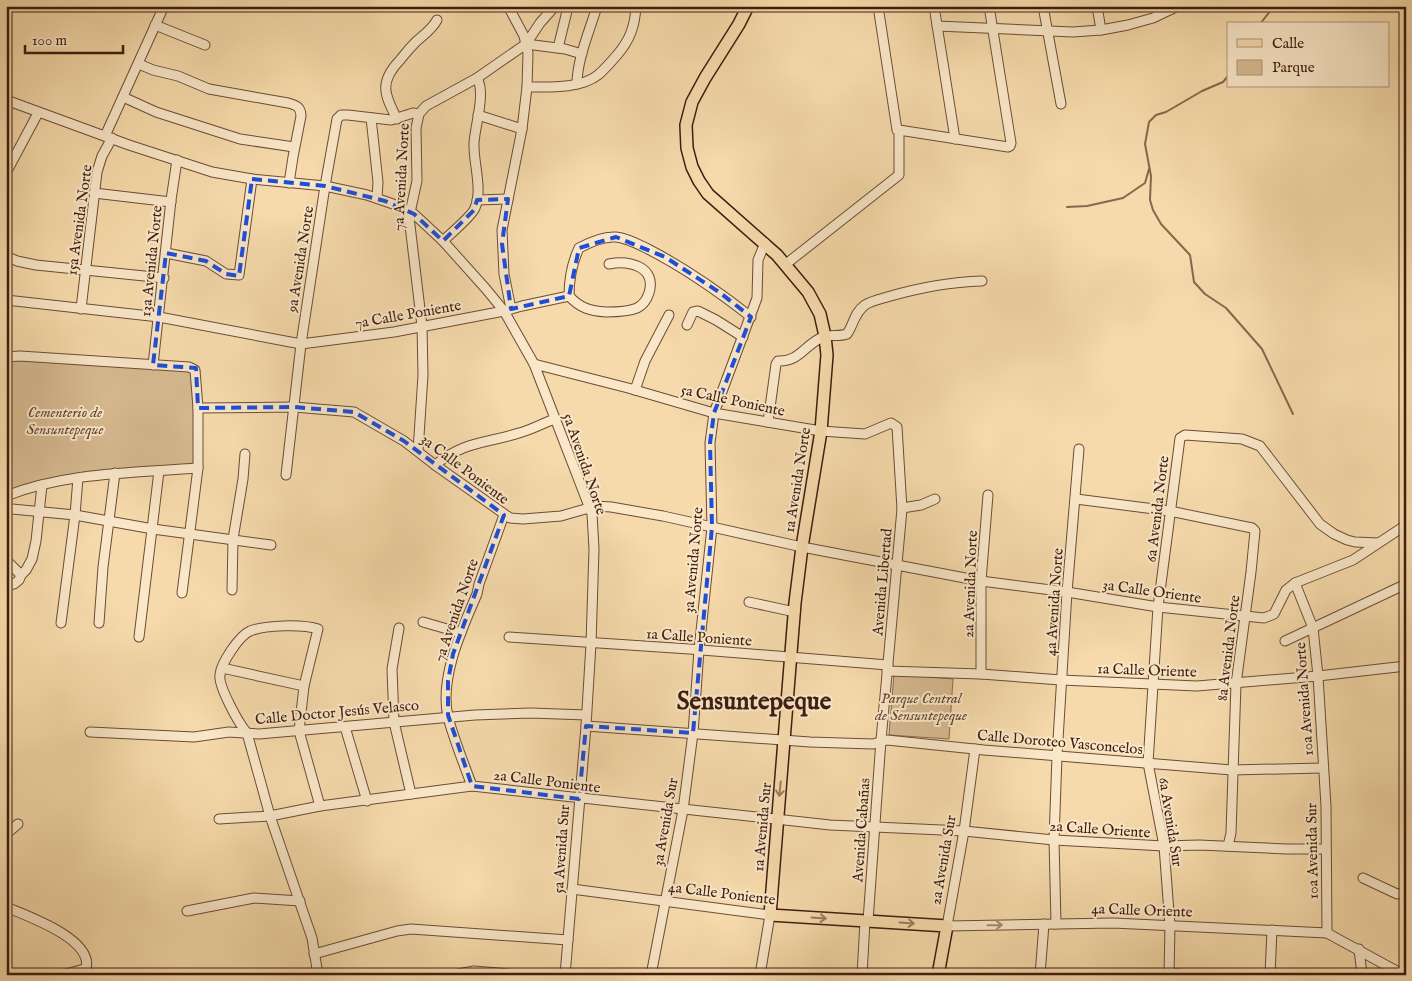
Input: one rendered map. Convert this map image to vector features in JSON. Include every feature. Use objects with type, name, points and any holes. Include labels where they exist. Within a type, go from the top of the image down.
[{"type":"main road","name":"1a Avenida Norte","points":[[748,6],[696,95],[687,118],[686,138],[692,167],[703,187],[714,200],[765,243],[786,264],[803,285],[817,307],[825,336],[827,355],[821,431],[802,547],[794,612],[785,740]]},
{"type":"main road","name":"1a Avenida Sur","points":[[770,915],[785,740]]},
{"type":"main road","name":"4a Calle Poniente","points":[[770,915],[866,921]]},
{"type":"main road","name":"4a Calle Oriente","points":[[866,921],[947,926]]},
{"type":"main road","name":"2a Avenida Sur","points":[[938,975],[947,926]]},
{"type":"street","name":"15a Avenida Norte","points":[[81,309],[99,165],[123,98],[164,6]]},
{"type":"street","name":"5a Avenida Norte","points":[[508,6],[518,23],[526,44],[528,61],[522,129],[502,230],[502,256],[508,310],[534,364],[592,514],[594,549],[586,726]]},
{"type":"street","points":[[376,198],[378,182],[371,118],[397,119],[412,113],[419,114],[426,106],[477,78],[526,44],[540,23],[555,6]]},
{"type":"street","points":[[558,48],[567,11],[566,6]]},
{"type":"street","points":[[577,84],[582,54],[597,6]]},
{"type":"street","points":[[527,87],[577,84],[598,75],[625,46],[633,30],[636,6]]},
{"type":"street","points":[[786,264],[899,175],[899,130],[897,130],[878,6]]},
{"type":"street","points":[[934,6],[956,139]]},
{"type":"street","points":[[899,130],[1008,147],[1011,145],[989,6]]},
{"type":"street","points":[[1043,6],[1061,104]]},
{"type":"street","points":[[1097,6],[1101,30]]},
{"type":"street","points":[[938,26],[1047,31],[1101,30],[1153,18],[1176,7]]},
{"type":"street","points":[[397,119],[391,109],[387,93],[386,81],[388,74],[413,44],[430,30],[437,20]]},
{"type":"street","points":[[155,25],[205,45]]},
{"type":"street","points":[[526,44],[558,48],[582,54]]},
{"type":"street","points":[[138,64],[178,76],[209,89],[296,105],[300,109],[301,116],[294,147],[290,183]]},
{"type":"street","points":[[443,241],[474,210],[477,200],[478,178],[474,144],[480,87],[477,78]]},
{"type":"street","points":[[123,98],[156,112],[240,139],[294,147]]},
{"type":"street","points":[[6,100],[38,113],[212,172],[252,179],[325,186],[376,198],[410,212],[443,241],[486,289],[508,310]]},
{"type":"street","points":[[6,173],[38,113]]},
{"type":"street","name":"7a Avenida Norte","points":[[418,451],[423,375],[422,326],[409,223],[417,181],[416,128],[419,114]]},
{"type":"street","points":[[478,114],[522,129]]},
{"type":"street","name":"9a Avenida Norte","points":[[286,475],[301,344],[325,186],[339,117],[348,115],[371,118]]},
{"type":"street","name":"13a Avenida Norte","points":[[153,365],[177,160]]},
{"type":"street","points":[[166,252],[206,261],[226,274],[238,275],[252,179]]},
{"type":"street","points":[[94,193],[171,202]]},
{"type":"street","points":[[477,200],[508,199]]},
{"type":"street","points":[[609,264],[630,263],[646,272],[650,281],[650,290],[647,298],[637,308],[615,312],[592,311],[582,308],[569,296],[569,283],[574,260],[579,248],[595,240],[616,237],[629,240],[689,272],[751,317],[757,298],[758,260],[765,243]]},
{"type":"street","points":[[6,256],[26,263],[164,278]]},
{"type":"street","points":[[768,422],[778,361],[793,360],[813,343],[825,336],[847,334],[858,311],[867,303],[932,286],[982,281]]},
{"type":"street","name":"7a Calle Poniente","points":[[6,300],[159,317],[229,332],[301,344],[394,332],[569,296]]},
{"type":"street","points":[[686,325],[692,312],[698,310],[743,337]]},
{"type":"street","points":[[635,390],[645,361],[669,315]]},
{"type":"street","name":"3a Avenida Norte","points":[[693,733],[699,650],[712,527],[710,444],[714,413],[751,317]]},
{"type":"street","points":[[6,357],[20,356],[189,367],[195,370],[198,408],[198,468],[182,593]]},
{"type":"street","name":"5a Calle Poniente","points":[[534,364],[714,413],[821,431],[865,434],[891,423],[897,427]]},
{"type":"street","name":"3a Calle Poniente","points":[[198,408],[294,407],[354,412],[404,441],[504,515],[516,519],[541,518],[580,512],[596,506],[611,507],[896,565]]},
{"type":"street","points":[[434,465],[449,454],[466,446],[519,433],[555,419]]},
{"type":"street","name":"Avenida Libertad","points":[[881,740],[902,508],[897,427]]},
{"type":"street","name":"6a Avenida Norte","points":[[1148,763],[1158,607],[1180,438],[1185,435],[1242,439],[1260,446],[1320,524],[1347,540],[1378,543]]},
{"type":"street","name":"4a Avenida Norte","points":[[1056,924],[1054,840],[1057,756],[1067,592],[1079,449]]},
{"type":"street","points":[[232,590],[233,539],[243,479],[245,454]]},
{"type":"street","points":[[6,496],[42,485],[78,478],[115,473],[198,468]]},
{"type":"street","points":[[139,637],[159,471]]},
{"type":"street","points":[[99,623],[103,567],[115,473]]},
{"type":"street","points":[[61,623],[78,478]]},
{"type":"street","points":[[6,586],[17,582],[29,564],[34,551],[42,485]]},
{"type":"street","name":"2a Avenida Norte","points":[[981,674],[982,581],[988,495]]},
{"type":"street","points":[[902,508],[921,505],[934,499]]},
{"type":"street","points":[[1076,499],[1170,511]]},
{"type":"street","points":[[12,508],[110,520],[153,529],[271,545]]},
{"type":"street","name":"8a Avenida Norte","points":[[1170,511],[1255,530],[1236,684],[1231,833],[1228,846]]},
{"type":"street","name":"7a Avenida Norte","points":[[472,786],[448,717],[448,681],[453,654],[477,594],[504,515]]},
{"type":"street","points":[[1295,583],[1343,565],[1406,525]]},
{"type":"street","points":[[6,560],[20,575]]},
{"type":"street","name":"3a Calle Oriente","points":[[896,565],[982,581],[1067,592],[1158,607],[1245,617],[1270,617],[1274,614],[1286,590],[1295,583]]},
{"type":"street","name":"10a Avenida Norte","points":[[1295,583],[1313,628],[1318,676],[1323,768]]},
{"type":"street","points":[[1285,641],[1406,584]]},
{"type":"street","points":[[749,602],[794,612]]},
{"type":"street","points":[[422,622],[461,632]]},
{"type":"street","points":[[318,975],[312,938],[270,816],[247,733],[238,722],[220,682],[220,674],[225,660],[242,637],[250,631],[286,626],[308,626],[318,629],[304,686],[299,731],[320,806]]},
{"type":"street","points":[[400,628],[392,669],[394,722],[412,794]]},
{"type":"street","name":"1a Calle Poniente","points":[[509,638],[699,650],[888,668]]},
{"type":"street","name":"1a Calle Oriente","points":[[888,668],[1062,680],[1197,686],[1236,684],[1406,666]]},
{"type":"street","points":[[222,668],[304,686]]},
{"type":"street","name":"Calle Doctor Jesús Velasco","points":[[90,732],[194,737],[230,732],[259,734],[448,717],[531,712],[586,715]]},
{"type":"street","name":"Calle Doroteo Vasconcelos","points":[[586,726],[785,740],[873,744],[881,740],[916,742],[975,749],[1232,770],[1323,768]]},
{"type":"street","name":"5a Avenida Sur","points":[[564,975],[586,726]]},
{"type":"street","points":[[345,727],[367,801]]},
{"type":"street","name":"3a Avenida Sur","points":[[651,975],[664,900],[683,810],[693,733]]},
{"type":"street","name":"Avenida Cabañas","points":[[862,975],[881,740]]},
{"type":"street","name":"2a Avenida Sur","points":[[947,926],[964,831],[975,749]]},
{"type":"street","name":"6a Avenida Sur","points":[[1148,763],[1164,846],[1170,926],[1169,974]]},
{"type":"street","name":"10a Avenida Sur","points":[[1323,768],[1326,806],[1327,933]]},
{"type":"street","name":"2a Calle Poniente","points":[[219,819],[270,816],[320,806],[472,786],[683,810],[874,828]]},
{"type":"street","points":[[6,834],[18,824]]},
{"type":"street","name":"2a Calle Oriente","points":[[874,828],[964,831],[1054,840],[1164,846],[1199,845],[1286,850],[1325,850]]},
{"type":"street","points":[[1364,878],[1401,894]]},
{"type":"street","name":"4a Calle Poniente","points":[[572,889],[770,915]]},
{"type":"street","points":[[187,911],[254,898],[300,901]]},
{"type":"street","points":[[6,907],[50,926],[73,941],[86,957],[88,972],[62,975]]},
{"type":"street","name":"1a Avenida Sur","points":[[760,975],[770,915]]},
{"type":"street","name":"4a Calle Oriente","points":[[947,926],[1113,923],[1327,933],[1404,975]]},
{"type":"street","points":[[1040,975],[1044,924]]},
{"type":"street","points":[[314,954],[396,931],[411,930],[568,940]]},
{"type":"street","points":[[1270,975],[1272,930]]},
{"type":"street","points":[[1359,949],[1362,975]]},
{"type":"street","points":[[453,975],[474,971],[520,975]]},
{"type":"street","points":[[1169,974],[1190,975]]},
{"type":"highlighted area","points":[[252,179],[325,186],[385,201],[414,214],[443,241],[474,210],[477,200],[508,199],[502,244],[511,309],[569,296],[579,248],[616,237],[665,257],[719,292],[751,317],[714,413],[710,443],[712,527],[693,733],[586,726],[579,799],[472,786],[448,715],[448,681],[453,654],[504,515],[404,441],[354,412],[294,407],[198,408],[196,368],[153,365],[166,253],[206,261],[226,274],[239,276]]},
{"type":"green space","name":"Cementerio de Sensuntepeque","points":[[23,359],[193,368],[197,466],[115,473],[6,496],[6,360]]},
{"type":"green space","name":"Parque Central de Sensuntepeque","points":[[894,674],[953,679],[949,739],[889,735]]},
{"type":"waterway","points":[[1262,22],[1274,6]]},
{"type":"waterway","points":[[1227,77],[1223,82],[1202,91],[1166,112],[1156,115],[1149,122],[1145,144],[1151,176],[1150,200],[1161,224],[1190,255],[1194,282],[1205,294],[1226,308],[1262,349],[1293,414]]},
{"type":"waterway","points":[[1067,207],[1087,206],[1123,198],[1145,183],[1149,169]]},
{"type":"district","name":"Sensuntepeque","points":[[754,700]]}]
